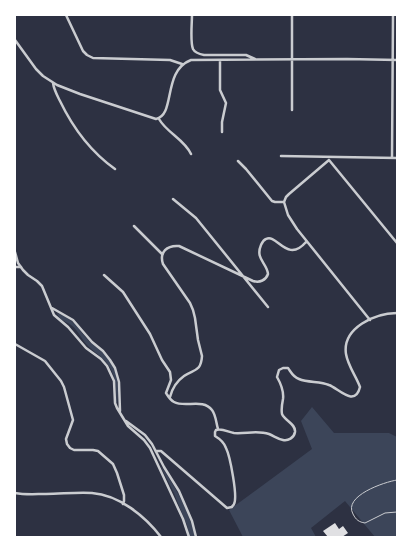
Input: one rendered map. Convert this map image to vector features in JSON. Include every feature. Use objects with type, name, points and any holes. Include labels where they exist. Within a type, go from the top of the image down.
[{"type":"street","points":[[66,15],[87,55],[97,59],[170,60],[182,64]]},
{"type":"street","points":[[192,15],[193,48],[197,53],[204,55],[246,55],[256,60]]},
{"type":"street","points":[[292,15],[292,110]]},
{"type":"street","points":[[392,158],[395,60],[393,15]]},
{"type":"street","points":[[15,40],[33,65],[54,83],[112,105],[159,119],[166,129],[185,144],[191,154]]},
{"type":"street","points":[[159,119],[165,113],[173,78],[178,68],[192,60],[395,60]]},
{"type":"street","points":[[220,60],[220,90],[226,103],[222,132]]},
{"type":"street","points":[[54,83],[57,94],[74,126],[101,158],[115,169]]},
{"type":"street","points":[[281,156],[397,158]]},
{"type":"street","points":[[330,158],[288,194],[284,202],[292,222],[306,242],[370,320]]},
{"type":"street","points":[[330,158],[397,243]]},
{"type":"street","points":[[238,162],[272,201],[284,202]]},
{"type":"street","points":[[172,199],[196,218],[268,307]]},
{"type":"street","points":[[134,226],[162,254],[163,264],[190,303],[195,318],[202,356],[201,362],[197,369],[182,378],[173,388],[170,397]]},
{"type":"street","points":[[162,254],[168,247],[179,246],[259,282],[268,276],[268,269],[262,261],[260,254],[262,244],[267,238],[272,238],[283,247],[294,250],[301,248],[306,242]]},
{"type":"street","points":[[15,252],[25,273],[42,286],[56,317],[68,327],[86,348],[107,366],[113,378],[115,403],[120,414],[129,427],[150,448],[183,519],[189,537]]},
{"type":"street","points":[[15,267],[21,267]]},
{"type":"street","points":[[104,275],[122,292],[150,334],[170,372],[171,380],[167,395],[175,402],[208,406],[214,414],[218,429]]},
{"type":"street","points":[[50,307],[75,322],[89,340],[112,362],[119,382],[120,414]]},
{"type":"street","points":[[218,429],[233,433],[269,434],[283,440],[288,440],[295,433],[294,428],[284,418],[282,413],[283,395],[277,374],[279,370],[283,368],[290,370],[300,380],[326,384],[348,396],[356,395],[360,387],[347,358],[346,343],[348,337],[355,328],[370,320],[388,313],[397,313]]},
{"type":"street","points":[[15,344],[46,362],[62,383],[73,420],[66,438],[68,446],[74,450],[96,450],[111,462],[117,473],[124,495],[123,504]]},
{"type":"street","points":[[124,420],[144,434],[151,442],[178,491],[192,521],[196,537]]},
{"type":"street","points":[[156,451],[160,452],[227,508],[232,507],[235,501],[234,484],[227,449],[214,434],[218,429]]},
{"type":"street","points":[[15,493],[94,493],[109,497],[123,504],[147,521],[162,537]]},
{"type":"lane","points":[[397,480],[381,484],[366,491],[354,501],[351,509],[356,518],[362,523],[385,513],[397,512]]},
{"type":"shaded area","points":[[57,313],[71,321],[112,364],[118,383],[117,403],[113,373],[107,363]]},
{"type":"shaded area","points":[[312,407],[334,433],[389,433],[397,437],[397,537],[375,537],[345,501],[311,528],[316,537],[243,537],[229,510],[312,449],[301,421]]},
{"type":"shaded area","points":[[160,465],[181,500],[195,537],[190,537],[174,493]]},
{"type":"building","points":[[335,523],[339,529],[343,526],[348,533],[342,537],[328,537],[323,531]]}]
